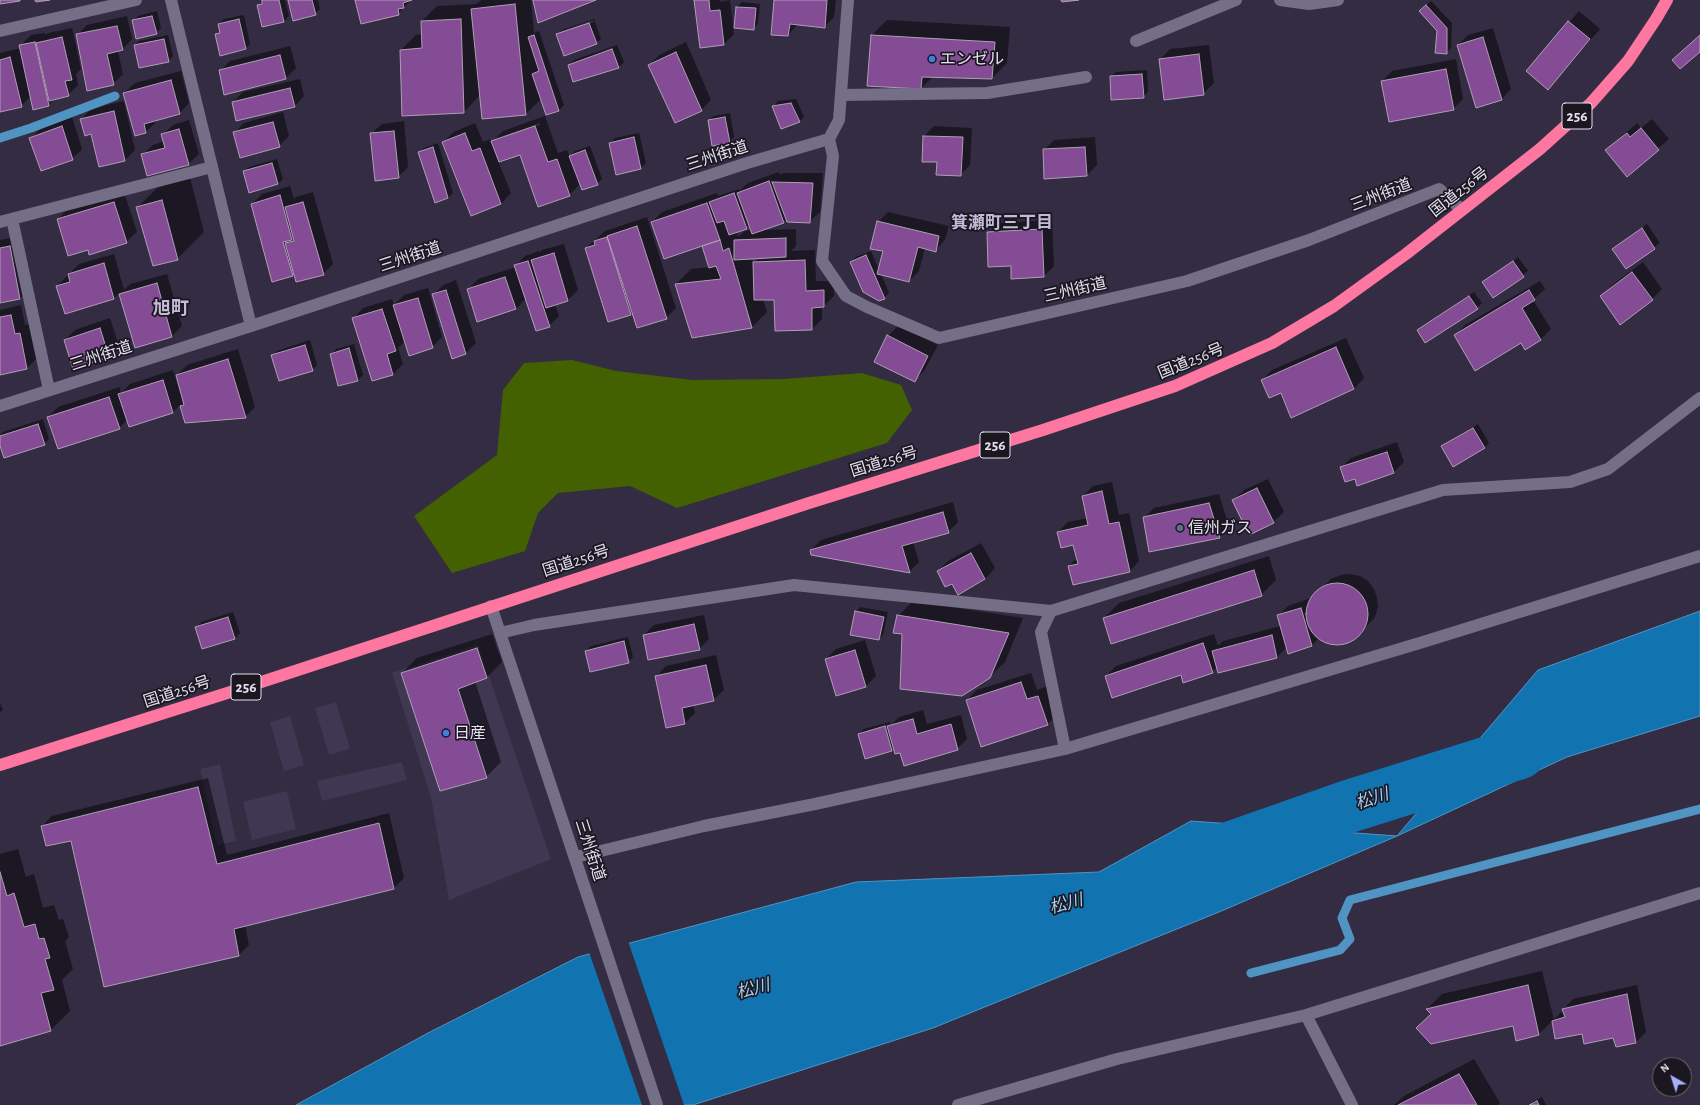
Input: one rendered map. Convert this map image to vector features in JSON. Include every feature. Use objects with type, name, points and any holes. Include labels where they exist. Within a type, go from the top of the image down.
[{"type":"highway","name":"国道256号","points":[[0,765],[243,688],[801,505],[1043,430],[1174,386],[1272,343],[1334,306],[1406,254],[1540,149],[1591,103],[1628,61],[1667,0]]},
{"type":"street","points":[[0,31],[136,0]]},
{"type":"street","points":[[171,0],[251,326]]},
{"type":"street","points":[[829,139],[839,120],[848,0]]},
{"type":"street","points":[[1136,41],[1236,0]]},
{"type":"street","points":[[1280,0],[1309,4],[1338,0]]},
{"type":"street","points":[[841,95],[987,93],[1086,77]]},
{"type":"street","name":"三州街道","points":[[0,406],[251,326],[747,163],[829,139],[834,156],[822,261],[846,296],[867,307],[939,338],[1187,281],[1309,240],[1439,189],[1462,210]]},
{"type":"street","points":[[0,222],[212,167]]},
{"type":"street","points":[[12,219],[49,390]]},
{"type":"street","points":[[500,633],[542,624],[794,585],[1051,611],[1443,490],[1570,482],[1608,469],[1700,398]]},
{"type":"street","points":[[576,857],[704,826],[814,804],[1065,749],[1423,642],[1700,556]]},
{"type":"street","name":"三州街道","points":[[491,606],[576,857],[657,1105]]},
{"type":"street","points":[[1051,611],[1041,632],[1065,749]]},
{"type":"street","points":[[958,1105],[1117,1059],[1306,1015],[1700,893]]},
{"type":"street","points":[[1306,1015],[1352,1105]]},
{"type":"shaded area","name":"日産","points":[[478,644],[551,859],[449,900],[431,797],[392,673]]},
{"type":"shaded area","points":[[336,702],[350,749],[329,755],[315,708]]},
{"type":"shaded area","points":[[290,716],[304,765],[284,771],[270,722]]},
{"type":"shaded area","points":[[402,762],[407,780],[322,801],[317,781]]},
{"type":"shaded area","points":[[220,764],[236,841],[217,845],[200,769]]},
{"type":"shaded area","points":[[287,791],[296,829],[252,840],[243,802]]},
{"type":"green space","points":[[572,360],[616,371],[692,380],[784,379],[862,373],[901,385],[912,410],[887,443],[677,508],[630,486],[558,493],[538,513],[525,551],[452,573],[414,516],[497,455],[503,390],[524,363]]},
{"type":"water","points":[[1700,611],[1700,716],[1567,757],[1397,836],[1538,670]]},
{"type":"water","points":[[1191,821],[1397,836],[1219,912],[933,1028],[693,1105],[296,1105],[428,1033],[578,957],[856,882],[1099,872]]},
{"type":"pier","points":[[628,941],[684,1105],[642,1105],[589,952]]},
{"type":"building","points":[[0,0],[20,0],[20,1],[0,4]]},
{"type":"building","points":[[35,0],[50,0],[36,2]]},
{"type":"building","points":[[262,0],[279,0],[284,22],[262,27],[257,5],[262,4]]},
{"type":"building","points":[[288,0],[312,0],[316,15],[293,21]]},
{"type":"building","points":[[355,0],[412,0],[403,3],[404,8],[398,9],[399,15],[361,24]]},
{"type":"building","points":[[533,0],[596,0],[538,23]]},
{"type":"building","points":[[694,0],[709,0],[710,11],[720,10],[724,45],[700,48]]},
{"type":"building","points":[[774,0],[827,0],[825,28],[790,24],[788,36],[771,35]]},
{"type":"building","points":[[1061,0],[1079,0],[1062,2]]},
{"type":"building","points":[[515,4],[526,115],[482,119],[471,9]]},
{"type":"building","points":[[1426,5],[1447,28],[1447,54],[1435,53],[1437,31],[1419,11]]},
{"type":"building","points":[[736,7],[756,8],[754,30],[734,28]]},
{"type":"building","points":[[152,16],[157,34],[136,39],[132,20]]},
{"type":"building","points":[[239,19],[246,49],[220,56],[215,34],[220,33],[218,24]]},
{"type":"building","points":[[461,19],[464,113],[402,116],[400,50],[422,48],[421,21]]},
{"type":"building","points":[[1568,21],[1590,39],[1548,90],[1526,71]]},
{"type":"building","points":[[589,23],[597,44],[564,56],[556,34]]},
{"type":"building","points":[[117,26],[123,50],[107,54],[114,85],[87,91],[76,34]]},
{"type":"building","points":[[534,35],[559,111],[546,115],[532,74],[539,71],[528,37]]},
{"type":"building","name":"エンゼル","points":[[871,35],[995,42],[992,79],[922,77],[921,89],[867,86]]},
{"type":"building","points":[[1700,35],[1700,52],[1680,69],[1672,60]]},
{"type":"building","points":[[62,37],[72,80],[65,81],[69,96],[49,101],[36,43]]},
{"type":"building","points":[[1483,37],[1502,100],[1476,108],[1457,45]]},
{"type":"building","points":[[164,39],[169,62],[139,68],[134,45]]},
{"type":"building","points":[[35,42],[49,106],[33,110],[19,45]]},
{"type":"building","points":[[612,49],[619,68],[573,82],[568,65]]},
{"type":"building","points":[[676,52],[702,111],[675,123],[648,65]]},
{"type":"building","points":[[1199,54],[1204,95],[1164,100],[1159,59]]},
{"type":"building","points":[[280,55],[286,79],[224,95],[219,70]]},
{"type":"building","points":[[10,57],[22,107],[0,112],[0,60]]},
{"type":"building","points":[[1446,69],[1454,110],[1389,122],[1381,81]]},
{"type":"building","points":[[1142,74],[1144,98],[1111,100],[1110,76]]},
{"type":"building","points":[[171,80],[180,114],[144,124],[146,133],[135,136],[123,93]]},
{"type":"building","points":[[290,88],[295,107],[236,121],[232,102]]},
{"type":"building","points":[[791,103],[800,122],[781,129],[772,106]]},
{"type":"building","points":[[114,111],[125,161],[99,167],[91,134],[85,136],[80,119]]},
{"type":"building","points":[[725,117],[730,143],[712,146],[708,120]]},
{"type":"building","points":[[273,122],[280,147],[240,158],[233,132]]},
{"type":"building","points":[[62,126],[73,160],[41,171],[29,138]]},
{"type":"building","points":[[535,126],[548,162],[557,159],[570,196],[538,207],[520,155],[499,162],[491,141]]},
{"type":"building","points":[[1641,128],[1659,150],[1627,177],[1605,150],[1627,133],[1630,137]]},
{"type":"building","points":[[179,129],[189,165],[147,176],[141,154],[165,148],[161,134]]},
{"type":"building","points":[[394,131],[399,178],[375,181],[370,133]]},
{"type":"building","points":[[465,133],[472,151],[480,148],[501,204],[471,216],[442,142]]},
{"type":"building","points":[[923,136],[963,137],[961,176],[936,175],[937,162],[922,162]]},
{"type":"building","points":[[634,137],[641,169],[616,175],[609,143]]},
{"type":"building","points":[[433,147],[448,198],[435,203],[418,152]]},
{"type":"building","points":[[1085,147],[1087,176],[1044,179],[1043,149]]},
{"type":"building","points":[[585,150],[598,185],[582,190],[569,156]]},
{"type":"building","points":[[272,163],[278,184],[249,193],[243,171]]},
{"type":"building","points":[[769,181],[784,223],[752,234],[737,193]]},
{"type":"building","points":[[772,182],[813,183],[810,223],[787,222]]},
{"type":"building","points":[[734,193],[747,229],[729,235],[724,221],[717,223],[709,202]]},
{"type":"building","points":[[280,195],[292,240],[283,242],[293,276],[272,282],[251,204]]},
{"type":"building","points":[[162,200],[178,260],[153,266],[136,207]]},
{"type":"building","points":[[114,202],[127,243],[89,255],[88,250],[68,256],[57,219]]},
{"type":"building","points":[[303,202],[324,275],[296,282],[285,243],[294,241],[285,207]]},
{"type":"building","points":[[707,203],[720,240],[664,259],[651,222]]},
{"type":"building","points":[[877,221],[939,236],[936,252],[918,247],[909,282],[877,274],[883,251],[870,249]]},
{"type":"building","points":[[637,226],[667,319],[637,328],[607,236]]},
{"type":"building","points":[[1642,228],[1655,249],[1626,269],[1612,249]]},
{"type":"building","points":[[1042,229],[1044,277],[1011,279],[1011,266],[988,267],[987,232]]},
{"type":"building","points":[[607,237],[631,315],[608,322],[585,248],[595,245],[594,241]]},
{"type":"building","points":[[786,238],[786,257],[734,260],[734,240]]},
{"type":"building","points":[[720,240],[723,251],[729,248],[752,328],[692,338],[675,284],[721,279],[716,266],[709,268],[702,246]]},
{"type":"building","points":[[10,246],[20,299],[0,303],[0,248]]},
{"type":"building","points":[[554,253],[568,301],[546,308],[531,260]]},
{"type":"building","points":[[866,255],[885,299],[879,301],[863,292],[850,262]]},
{"type":"building","points":[[805,260],[806,291],[824,290],[824,307],[812,308],[812,330],[775,331],[774,300],[754,300],[753,262]]},
{"type":"building","points":[[528,261],[550,327],[536,331],[514,265]]},
{"type":"building","points":[[1513,261],[1524,277],[1493,298],[1482,282]]},
{"type":"building","points":[[104,263],[114,299],[65,314],[56,286],[70,282],[68,274]]},
{"type":"building","points":[[1632,272],[1653,300],[1620,325],[1600,296]]},
{"type":"building","points":[[505,277],[516,309],[477,322],[467,289]]},
{"type":"building","points":[[157,283],[172,337],[135,348],[119,294]]},
{"type":"building","points":[[446,290],[466,354],[452,359],[432,294]]},
{"type":"building","points":[[1529,290],[1535,300],[1522,308],[1541,340],[1525,350],[1521,343],[1475,371],[1454,335]]},
{"type":"building","points":[[1469,296],[1478,309],[1425,343],[1417,330]]},
{"type":"building","points":[[418,298],[433,348],[409,356],[393,305]]},
{"type":"building","points":[[382,309],[396,351],[387,354],[393,375],[372,381],[352,318]]},
{"type":"building","points":[[11,315],[15,334],[20,333],[27,369],[0,375],[0,317]]},
{"type":"building","points":[[100,328],[109,357],[73,369],[64,340]]},
{"type":"building","points":[[887,335],[928,356],[915,382],[874,362]]},
{"type":"building","points":[[305,345],[313,371],[279,381],[271,355]]},
{"type":"building","points":[[1336,347],[1354,389],[1291,418],[1281,393],[1269,398],[1261,380]]},
{"type":"building","points":[[349,348],[358,381],[338,386],[330,354]]},
{"type":"building","points":[[228,359],[246,418],[185,423],[180,406],[184,405],[176,375]]},
{"type":"building","points":[[163,380],[173,413],[129,427],[118,394]]},
{"type":"building","points":[[109,397],[120,429],[58,449],[47,417]]},
{"type":"building","points":[[38,424],[45,445],[4,458],[0,446],[0,436]]},
{"type":"building","points":[[1473,428],[1485,448],[1453,467],[1441,446]]},
{"type":"building","points":[[1387,452],[1394,473],[1357,486],[1355,479],[1345,482],[1340,467]]},
{"type":"building","points":[[1257,488],[1274,523],[1249,535],[1232,500]]},
{"type":"building","points":[[1102,491],[1109,524],[1119,522],[1130,572],[1073,585],[1068,566],[1078,564],[1073,545],[1061,548],[1057,532],[1088,525],[1082,496]]},
{"type":"building","name":"信州ガス","points":[[1209,503],[1220,538],[1149,552],[1143,517]]},
{"type":"building","points":[[943,512],[949,533],[902,546],[910,573],[811,555],[810,550]]},
{"type":"building","points":[[971,553],[985,579],[958,595],[952,584],[945,587],[937,571]]},
{"type":"building","points":[[1254,570],[1262,596],[1111,644],[1103,618]]},
{"type":"building","points":[[1337,583],[1349,586],[1359,592],[1365,602],[1368,614],[1365,626],[1359,636],[1349,642],[1337,645],[1325,642],[1315,636],[1309,626],[1306,614],[1309,602],[1315,592],[1325,586]]},
{"type":"building","points":[[1301,608],[1312,646],[1288,654],[1277,615]]},
{"type":"building","points":[[855,611],[884,617],[879,640],[850,635]]},
{"type":"building","points":[[897,615],[1009,633],[990,678],[962,696],[900,689],[902,634],[893,633]]},
{"type":"building","points":[[228,617],[235,639],[202,649],[195,627]]},
{"type":"building","points":[[694,624],[700,650],[648,660],[643,635]]},
{"type":"building","points":[[1272,635],[1277,658],[1218,673],[1212,651]]},
{"type":"building","points":[[624,641],[629,663],[590,672],[585,651]]},
{"type":"building","points":[[1203,643],[1213,673],[1183,683],[1181,675],[1112,698],[1105,676]]},
{"type":"building","name":"日産","points":[[477,648],[487,678],[458,689],[487,778],[440,791],[401,673]]},
{"type":"building","points":[[855,650],[866,687],[836,696],[825,659]]},
{"type":"building","points":[[706,665],[714,701],[682,708],[685,724],[666,728],[655,676]]},
{"type":"building","points":[[1021,682],[1027,699],[1038,696],[1048,725],[981,747],[966,700]]},
{"type":"building","points":[[913,719],[917,734],[951,724],[958,750],[904,766],[900,753],[895,754],[887,726]]},
{"type":"building","points":[[885,726],[892,751],[865,759],[858,734]]},
{"type":"building","points":[[198,787],[217,864],[379,823],[394,889],[234,929],[239,956],[104,987],[71,841],[46,846],[41,826]]},
{"type":"building","points":[[0,872],[7,896],[14,893],[24,927],[35,924],[39,939],[44,938],[50,958],[45,959],[54,990],[41,993],[51,1031],[0,1046]]},
{"type":"building","points":[[1528,985],[1539,1035],[1516,1041],[1513,1026],[1431,1044],[1416,1028],[1431,1014],[1426,1009]]},
{"type":"building","points":[[1627,994],[1636,1043],[1616,1047],[1613,1038],[1584,1044],[1582,1034],[1555,1039],[1552,1021],[1565,1017],[1562,1009]]},
{"type":"building","points":[[1459,1074],[1477,1105],[1398,1105]]},
{"type":"building","points":[[1537,1101],[1539,1105],[1529,1105]]},
{"type":"waterway","points":[[0,138],[31,128],[115,96]]},
{"type":"waterway","name":"松川","points":[[1219,852],[1350,806],[1519,753]]},
{"type":"waterway","points":[[1251,973],[1340,950],[1350,939],[1342,918],[1350,900],[1700,809]]},
{"type":"place","name":"エンゼル","points":[[932,59]]},
{"type":"place","name":"信州ガス","points":[[1180,528]]},
{"type":"place","name":"日産","points":[[446,733]]},
{"type":"district","name":"箕瀬町三丁目","points":[[1002,223]]},
{"type":"district","name":"旭町","points":[[171,309]]}]
